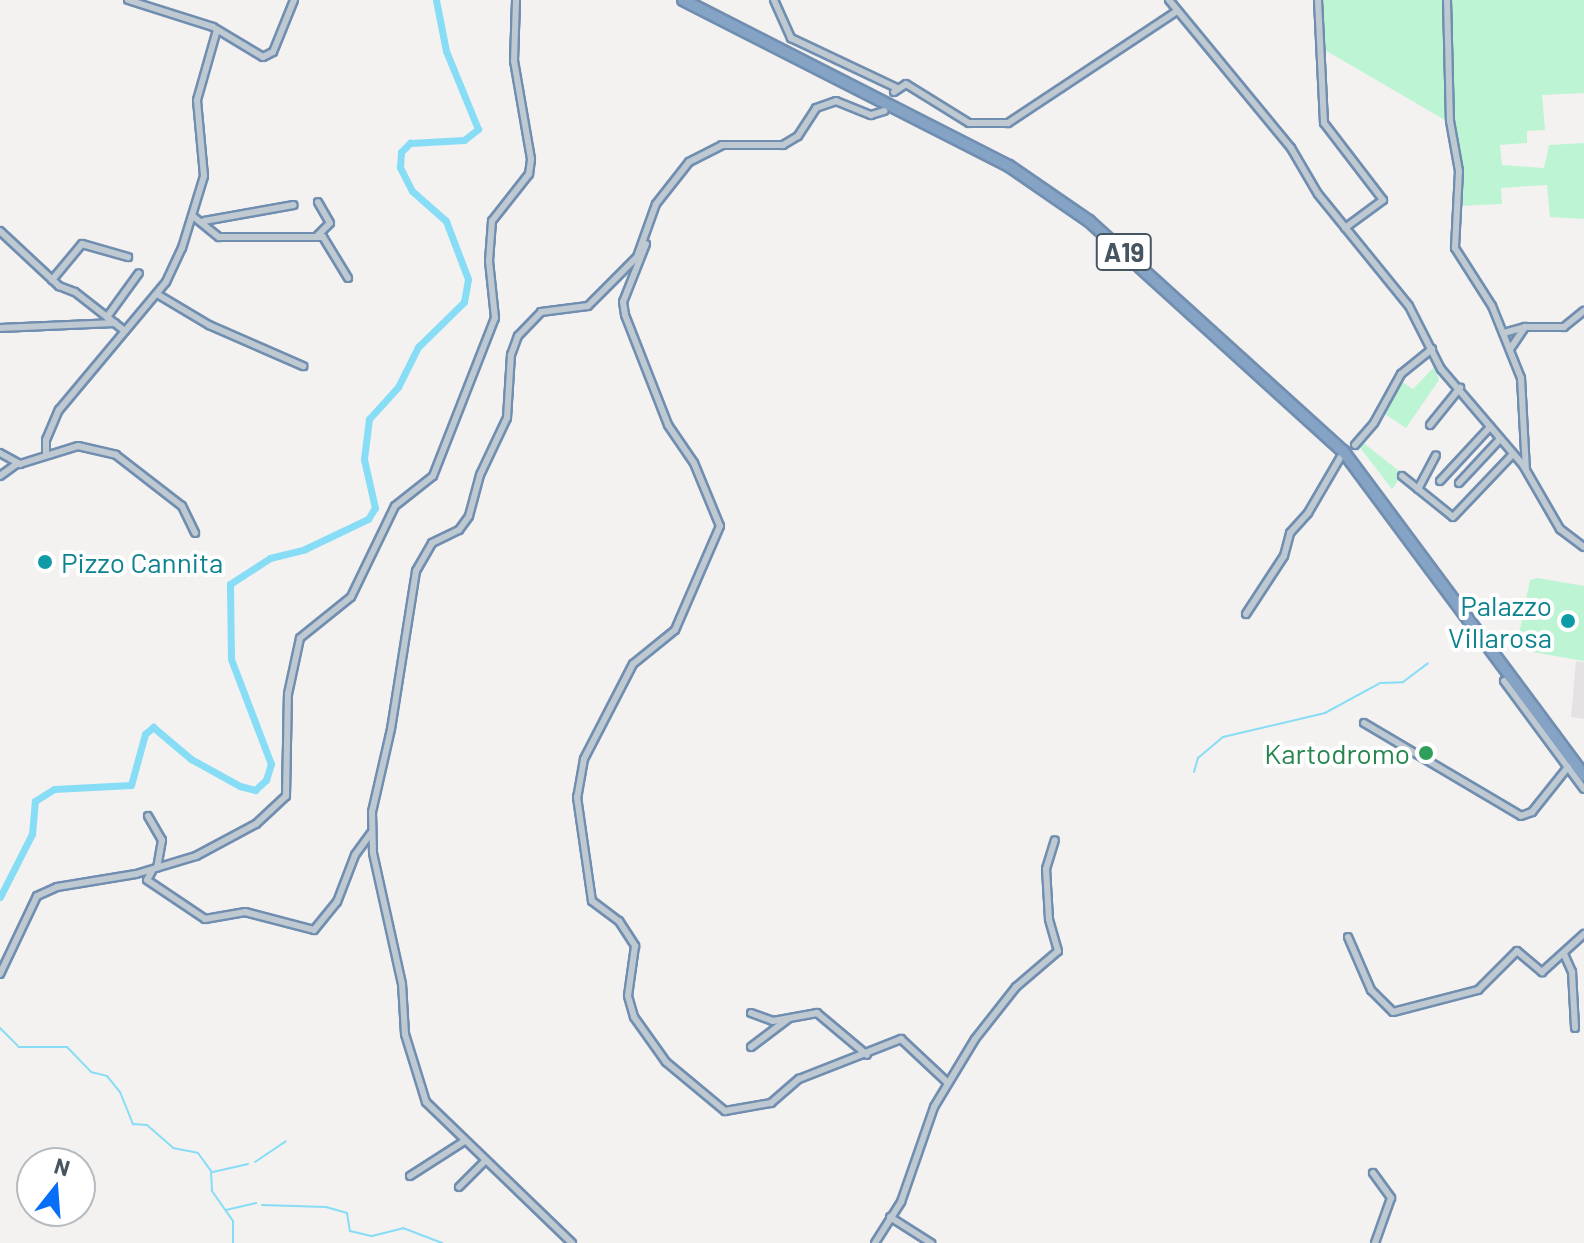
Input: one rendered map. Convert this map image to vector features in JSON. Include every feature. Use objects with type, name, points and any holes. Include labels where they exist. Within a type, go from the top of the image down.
[{"type":"highway","name":"A19","points":[[683,0],[1009,166],[1089,221],[1343,451],[1584,775]]},
{"type":"highway","name":"A19","points":[[696,0],[1019,165],[1090,214],[1346,446],[1584,765]]},
{"type":"street","points":[[128,0],[217,30],[243,48],[269,56],[294,0]]},
{"type":"street","points":[[0,974],[37,896],[76,883],[155,868],[208,851],[256,824],[286,796],[288,694],[300,638],[351,597],[395,506],[433,476],[495,318],[489,261],[492,221],[529,174],[514,61],[516,0]]},
{"type":"street","points":[[774,0],[791,38],[896,90],[913,86],[972,124],[1008,123],[1177,11]]},
{"type":"street","points":[[1169,0],[1291,148],[1345,228],[1409,306],[1441,369],[1526,469],[1555,521],[1584,547]]},
{"type":"street","points":[[1318,0],[1324,123],[1383,200],[1345,228]]},
{"type":"street","points":[[1447,0],[1450,121],[1459,171],[1455,248],[1504,333],[1521,378],[1526,469]]},
{"type":"street","points":[[46,453],[46,440],[59,410],[157,294],[194,217],[204,176],[196,125],[198,85],[217,30]]},
{"type":"street","points":[[884,111],[871,115],[836,101],[816,108],[798,136],[783,145],[722,145],[700,153],[663,193],[623,302],[625,315],[668,425],[694,463],[720,526],[675,630],[633,664],[584,759],[577,797],[592,901],[619,921],[635,946],[628,996],[634,1017],[666,1062],[725,1111],[771,1103],[799,1079],[906,1040],[948,1083]]},
{"type":"street","points":[[317,236],[330,223],[318,202]]},
{"type":"street","points":[[204,221],[294,205]]},
{"type":"street","points":[[194,217],[204,221],[219,237],[317,236],[328,240],[348,278]]},
{"type":"street","points":[[0,231],[52,280],[125,331]]},
{"type":"street","points":[[572,1243],[463,1142],[426,1102],[417,1084],[371,833],[416,571],[432,543],[459,530],[469,516],[480,475],[507,418],[513,345],[541,312],[588,306],[646,242]]},
{"type":"street","points":[[52,280],[82,244],[128,257]]},
{"type":"street","points":[[107,317],[139,273]]},
{"type":"street","points":[[157,294],[209,325],[303,366]]},
{"type":"street","points":[[1504,333],[1525,327],[1564,327],[1584,311]]},
{"type":"street","points":[[0,328],[115,323]]},
{"type":"street","points":[[1511,348],[1515,332]]},
{"type":"street","points":[[1355,445],[1374,423],[1401,374],[1432,349]]},
{"type":"street","points":[[1430,425],[1460,388]]},
{"type":"street","points":[[1440,481],[1490,427]]},
{"type":"street","points":[[1459,483],[1500,439]]},
{"type":"street","points":[[0,476],[18,463],[78,446],[122,457],[182,506],[195,533]]},
{"type":"street","points":[[0,453],[18,463]]},
{"type":"street","points":[[1402,476],[1453,517],[1513,454]]},
{"type":"street","points":[[1418,489],[1436,455]]},
{"type":"street","points":[[1246,614],[1277,569],[1290,533],[1308,513],[1340,458]]},
{"type":"street","points":[[1504,681],[1584,789]]},
{"type":"street","points":[[1364,723],[1521,816],[1532,812],[1568,767]]},
{"type":"street","points":[[148,816],[162,840],[155,868],[147,880],[205,919],[245,912],[314,930],[337,902],[355,855],[371,833]]},
{"type":"street","points":[[875,1243],[901,1202],[948,1083],[1002,1002],[1058,951],[1049,919],[1046,869],[1055,840]]},
{"type":"street","points":[[1348,937],[1371,990],[1393,1012],[1478,990],[1517,951],[1542,972],[1584,934]]},
{"type":"street","points":[[1564,954],[1572,972],[1575,1028]]},
{"type":"street","points":[[751,1013],[763,1021],[817,1013],[867,1055]]},
{"type":"street","points":[[751,1047],[791,1017]]},
{"type":"street","points":[[410,1176],[463,1142]]},
{"type":"street","points":[[459,1187],[484,1162]]},
{"type":"street","points":[[1373,1173],[1391,1198],[1375,1243]]},
{"type":"street","points":[[890,1217],[931,1243]]},
{"type":"shaded area","points":[[1576,661],[1584,662],[1584,719],[1571,717]]},
{"type":"green space","points":[[1318,0],[1584,0],[1584,93],[1542,95],[1545,130],[1527,131],[1527,143],[1500,145],[1502,165],[1544,168],[1549,145],[1584,143],[1584,219],[1550,217],[1547,185],[1501,188],[1502,204],[1458,206],[1450,123],[1318,46]]},
{"type":"green space","points":[[1434,367],[1439,380],[1406,428],[1382,412],[1399,380],[1413,389]]},
{"type":"green space","points":[[1361,441],[1403,474],[1392,489],[1358,445]]},
{"type":"green space","points":[[1538,578],[1584,586],[1584,661],[1516,649],[1530,580]]},
{"type":"waterway","points":[[0,897],[32,834],[35,801],[54,789],[131,785],[145,734],[153,727],[191,759],[240,786],[255,790],[266,780],[271,764],[231,659],[230,584],[270,558],[305,549],[368,519],[375,508],[364,459],[369,419],[398,387],[418,347],[464,302],[468,279],[446,221],[412,191],[400,167],[401,152],[410,143],[464,140],[478,129],[446,51],[436,0]]},
{"type":"waterway","points":[[1194,772],[1198,758],[1223,737],[1325,713],[1380,683],[1403,682],[1428,663]]},
{"type":"waterway","points":[[0,1028],[19,1047],[67,1047],[91,1072],[107,1076],[120,1092],[133,1124],[147,1125],[173,1148],[198,1153],[211,1171],[212,1191],[233,1221],[233,1243]]},
{"type":"waterway","points":[[255,1162],[286,1141]]},
{"type":"waterway","points":[[213,1172],[248,1164]]},
{"type":"waterway","points":[[226,1210],[256,1203]]},
{"type":"waterway","points":[[262,1205],[326,1207],[347,1213],[350,1231],[372,1236],[403,1228],[442,1243]]},
{"type":"place","name":"Pizzo Cannita","points":[[45,562]]},
{"type":"place","name":"Palazzo Villarosa","points":[[1568,621]]},
{"type":"place","name":"Kartodromo","points":[[1426,753]]}]
